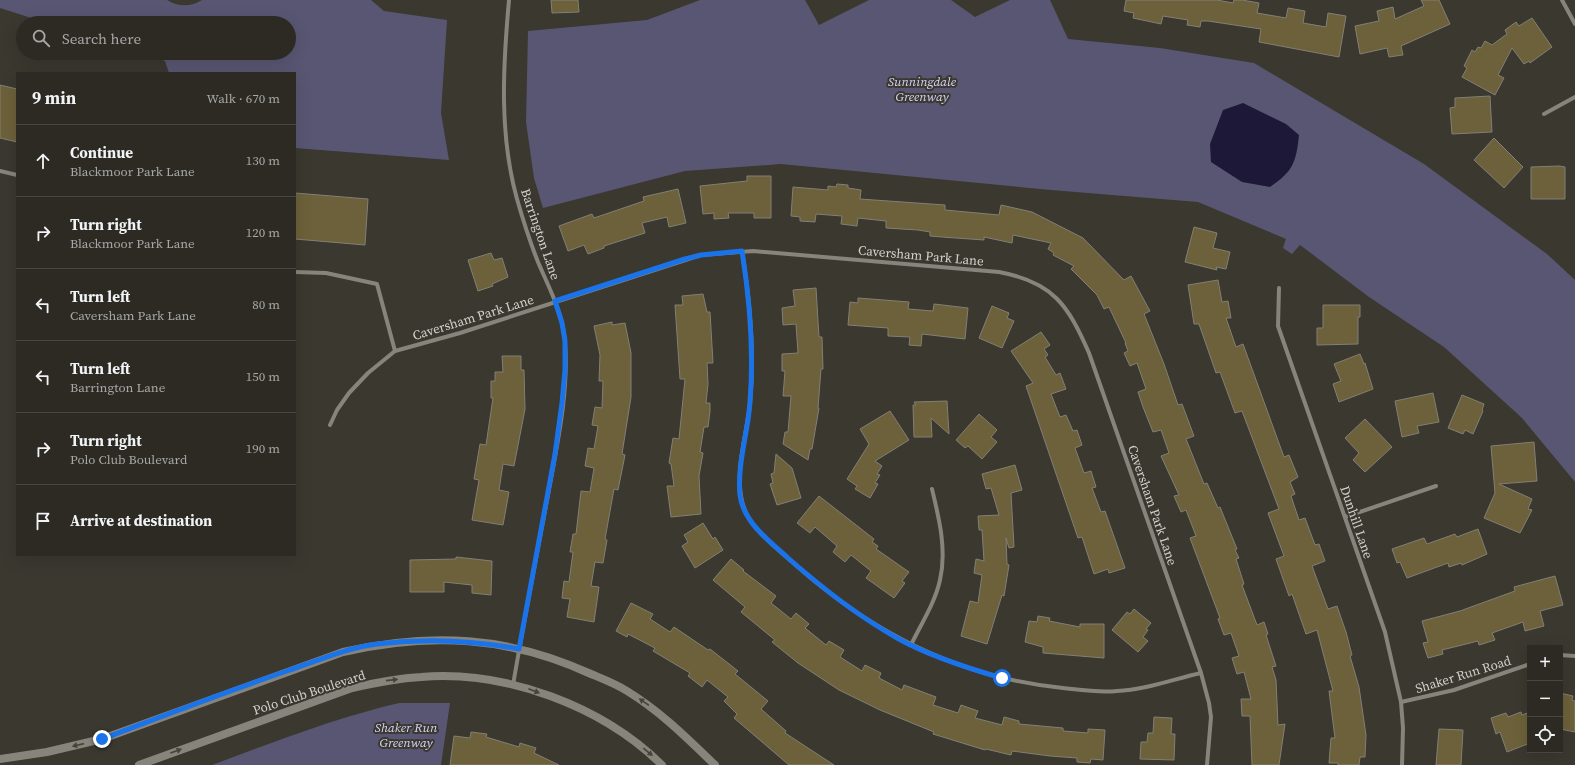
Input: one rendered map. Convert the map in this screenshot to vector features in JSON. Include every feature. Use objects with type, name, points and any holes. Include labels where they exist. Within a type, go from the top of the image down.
[{"type":"street","name":"Barrington Lane","points":[[509,0],[504,98],[508,156],[517,198],[537,261],[555,301],[562,323],[565,341],[565,370],[555,454],[513,685]]},
{"type":"street","points":[[1562,0],[1575,24]]},
{"type":"street","points":[[1544,114],[1575,96]]},
{"type":"street","points":[[0,171],[16,175]]},
{"type":"street","name":"Caversham Park Lane","points":[[330,425],[337,410],[349,393],[368,373],[396,351],[460,333],[701,255],[742,251],[835,257],[999,272],[1018,276],[1035,283],[1057,299],[1067,309],[1077,325],[1089,353],[1201,673],[1211,717],[1206,765]]},
{"type":"street","points":[[742,251],[747,286],[752,369],[750,403],[740,474],[740,496],[749,519],[761,534],[810,578],[857,613],[912,645],[968,668],[1002,678],[1042,686],[1093,692],[1119,691],[1201,673]]},
{"type":"street","points":[[296,272],[326,273],[377,284],[396,351]]},
{"type":"street","name":"Dunhill Lane","points":[[1279,288],[1278,326],[1385,632],[1401,702],[1403,728],[1402,765]]},
{"type":"street","points":[[1346,517],[1436,486]]},
{"type":"street","points":[[912,645],[936,595],[943,560],[941,526],[932,489]]},
{"type":"street","name":"Polo Club Boulevard","points":[[0,759],[47,752],[102,739],[343,652],[377,644],[440,639],[484,642],[535,652],[576,667],[626,690],[680,730],[715,765]]},
{"type":"street","points":[[1563,655],[1575,656]]},
{"type":"street","name":"Shaker Run Road","points":[[1401,702],[1454,690],[1527,665]]},
{"type":"street","name":"Polo Club Boulevard","points":[[139,765],[352,688],[383,681],[439,676],[480,679],[525,687],[579,708],[607,722],[625,734],[662,765]]},
{"type":"green space","points":[[0,0],[167,0],[180,5],[189,5],[202,0],[371,0],[384,11],[447,20],[441,113],[449,160],[296,148],[296,72],[169,72],[165,61],[162,60],[296,60],[296,16],[25,16],[0,8]]},
{"type":"green space","name":"Sunningdale Greenway","points":[[700,0],[805,0],[819,25],[869,0],[951,0],[975,17],[1010,0],[1050,0],[1068,39],[1160,48],[1254,63],[1424,164],[1547,254],[1575,280],[1575,482],[1522,418],[1444,347],[1369,297],[1300,245],[1292,254],[1283,248],[1286,239],[1198,202],[1051,190],[781,164],[685,171],[543,208],[534,178],[526,122],[528,31],[647,20]]},
{"type":"green space","name":"Shaker Run Greenway","points":[[399,703],[450,703],[441,765],[212,765],[328,723]]},
{"type":"shaded area","points":[[1243,103],[1286,124],[1299,135],[1295,160],[1292,166],[1284,176],[1270,187],[1242,182],[1211,162],[1210,144],[1223,110]]},
{"type":"building","points":[[551,0],[578,0],[579,12],[552,13]]},
{"type":"building","points":[[1126,0],[1217,0],[1233,3],[1234,0],[1242,0],[1259,3],[1257,13],[1286,18],[1288,8],[1305,11],[1303,23],[1326,27],[1328,13],[1346,16],[1339,57],[1259,42],[1261,29],[1208,21],[1201,21],[1200,27],[1187,25],[1188,20],[1163,16],[1161,24],[1133,18],[1134,13],[1124,11]]},
{"type":"building","points":[[1421,0],[1439,0],[1450,24],[1401,46],[1403,55],[1389,57],[1387,48],[1360,54],[1355,26],[1379,21],[1377,11],[1393,7],[1395,19],[1424,6]]},
{"type":"building","points":[[1532,18],[1552,47],[1530,63],[1529,61],[1524,64],[1512,48],[1498,75],[1504,78],[1495,95],[1462,77],[1467,68],[1464,66],[1472,50],[1475,52],[1478,47],[1481,48],[1485,41],[1492,45],[1507,34],[1505,30],[1516,22],[1519,26]]},
{"type":"building","points":[[0,85],[16,89],[16,142],[0,138]]},
{"type":"building","points":[[1490,96],[1492,132],[1452,134],[1450,108],[1455,107],[1455,98]]},
{"type":"building","points":[[1494,138],[1523,167],[1504,188],[1474,160]]},
{"type":"building","points":[[1531,167],[1565,167],[1565,199],[1531,199]]},
{"type":"building","points":[[747,176],[771,176],[771,218],[754,218],[754,213],[728,213],[729,218],[714,219],[714,213],[703,214],[700,186],[747,181]]},
{"type":"building","points":[[837,184],[848,185],[848,188],[861,190],[860,199],[945,205],[945,210],[999,215],[1001,205],[1032,212],[1083,238],[1124,280],[1131,276],[1150,311],[1144,314],[1164,364],[1178,405],[1182,404],[1194,436],[1186,439],[1204,484],[1207,483],[1218,508],[1220,507],[1237,549],[1235,550],[1239,558],[1236,559],[1244,584],[1242,585],[1257,625],[1264,622],[1268,634],[1266,635],[1276,666],[1272,667],[1276,680],[1278,725],[1285,724],[1279,765],[1252,765],[1250,716],[1242,716],[1241,699],[1251,699],[1244,672],[1237,674],[1232,658],[1239,656],[1231,633],[1224,635],[1218,619],[1220,618],[1190,538],[1196,536],[1186,510],[1181,512],[1174,496],[1179,495],[1161,456],[1169,453],[1161,430],[1153,432],[1138,392],[1146,389],[1137,363],[1130,366],[1124,353],[1128,351],[1126,343],[1109,307],[1104,309],[1097,295],[1071,269],[1074,266],[1053,255],[1054,253],[1048,249],[1051,243],[1013,235],[1012,243],[984,237],[984,240],[930,236],[930,232],[886,228],[886,221],[858,218],[857,226],[841,224],[842,216],[816,214],[815,222],[800,221],[800,217],[791,216],[793,187],[828,190],[828,186],[836,187]]},
{"type":"building","points":[[678,189],[686,223],[669,227],[667,217],[642,223],[645,233],[604,246],[604,248],[588,254],[584,245],[568,251],[559,226],[592,214],[594,218],[644,201],[643,197]]},
{"type":"building","points":[[296,193],[368,199],[365,245],[296,239]]},
{"type":"building","points":[[1194,227],[1217,233],[1213,248],[1230,252],[1226,269],[1216,267],[1217,270],[1185,262]]},
{"type":"building","points":[[491,253],[494,260],[502,258],[508,277],[492,284],[493,286],[478,291],[468,260]]},
{"type":"building","points":[[1218,280],[1222,302],[1228,301],[1231,318],[1226,318],[1236,347],[1243,344],[1284,457],[1289,455],[1298,477],[1290,482],[1295,494],[1291,496],[1299,520],[1305,518],[1315,545],[1319,544],[1325,561],[1312,566],[1328,609],[1337,606],[1346,632],[1352,655],[1350,656],[1359,687],[1366,735],[1365,757],[1360,757],[1359,765],[1338,765],[1338,763],[1329,763],[1331,738],[1335,738],[1329,691],[1333,691],[1317,630],[1306,634],[1292,594],[1289,596],[1276,559],[1284,556],[1268,513],[1279,509],[1242,411],[1235,413],[1220,372],[1216,373],[1199,324],[1194,324],[1188,285]]},
{"type":"building","points":[[816,288],[819,337],[822,337],[823,369],[821,369],[819,408],[812,449],[810,449],[808,460],[783,444],[785,432],[788,432],[791,396],[783,396],[785,371],[782,371],[782,354],[798,353],[796,324],[783,325],[782,308],[795,306],[793,290]]},
{"type":"building","points":[[703,294],[707,312],[710,312],[713,363],[707,363],[708,384],[706,403],[710,403],[710,411],[708,427],[704,427],[700,452],[703,453],[699,476],[701,514],[671,517],[667,486],[674,486],[671,464],[669,463],[673,438],[679,439],[685,379],[680,379],[675,305],[683,305],[682,296]]},
{"type":"building","points":[[858,298],[909,302],[908,309],[933,311],[934,304],[968,308],[965,339],[922,334],[921,346],[909,345],[910,337],[888,336],[888,328],[848,325],[850,302],[858,303]]},
{"type":"building","points":[[1323,305],[1360,305],[1360,317],[1358,317],[1358,344],[1317,345],[1317,328],[1323,328]]},
{"type":"building","points":[[992,306],[1009,313],[1007,318],[1014,321],[1002,348],[979,338]]},
{"type":"building","points":[[612,322],[612,325],[625,323],[631,353],[631,397],[622,454],[625,455],[618,490],[614,489],[605,539],[607,540],[603,563],[595,562],[591,586],[599,587],[594,622],[567,617],[570,599],[562,598],[564,581],[569,582],[573,552],[570,552],[573,534],[576,534],[581,491],[590,492],[594,468],[585,466],[588,448],[594,449],[598,426],[592,425],[595,407],[602,408],[603,381],[599,381],[600,355],[594,326]]},
{"type":"building","points":[[1041,332],[1050,345],[1044,349],[1048,355],[1045,357],[1056,375],[1060,373],[1066,389],[1051,394],[1060,417],[1066,415],[1073,431],[1077,430],[1082,445],[1075,448],[1084,473],[1091,471],[1096,487],[1092,488],[1101,512],[1105,511],[1125,568],[1109,573],[1108,569],[1094,574],[1082,537],[1078,538],[1026,386],[1033,383],[1011,351]]},
{"type":"building","points":[[1360,354],[1364,364],[1365,363],[1373,389],[1339,402],[1333,384],[1341,381],[1334,364]]},
{"type":"building","points":[[502,356],[521,356],[521,370],[524,370],[525,409],[514,466],[503,464],[499,490],[509,492],[503,525],[472,520],[479,480],[474,479],[480,444],[486,445],[493,398],[491,398],[491,381],[495,381],[495,372],[503,372]]},
{"type":"building","points":[[1433,393],[1439,422],[1417,426],[1419,433],[1402,437],[1395,401]]},
{"type":"building","points":[[1462,395],[1484,404],[1483,411],[1473,434],[1465,430],[1463,434],[1448,428]]},
{"type":"building","points":[[947,401],[949,434],[931,418],[932,437],[914,437],[913,405],[916,405],[914,402]]},
{"type":"building","points":[[890,411],[909,440],[875,461],[882,466],[877,474],[880,475],[875,483],[878,484],[870,498],[855,489],[857,486],[847,479],[869,444],[860,429]]},
{"type":"building","points":[[979,414],[997,430],[991,437],[997,442],[982,459],[968,446],[965,448],[956,440]]},
{"type":"building","points":[[1365,419],[1392,447],[1365,472],[1353,460],[1359,453],[1345,438]]},
{"type":"building","points":[[1534,442],[1537,481],[1499,484],[1532,499],[1528,509],[1532,510],[1520,533],[1484,518],[1495,493],[1491,446]]},
{"type":"building","points":[[776,454],[792,468],[801,498],[777,505],[770,484],[773,483],[771,474],[774,473]]},
{"type":"building","points":[[1015,465],[1022,490],[1011,493],[1014,547],[1009,548],[1006,538],[1007,564],[1009,565],[1004,596],[1002,595],[987,644],[961,636],[970,601],[978,603],[982,575],[974,573],[976,559],[984,561],[982,530],[979,530],[978,516],[999,515],[991,488],[986,489],[982,474]]},
{"type":"building","points":[[819,496],[874,539],[872,542],[878,546],[876,549],[909,572],[902,581],[905,583],[894,598],[866,578],[871,571],[851,555],[845,562],[833,552],[837,546],[815,527],[810,533],[797,523]]},
{"type":"building","points":[[703,523],[713,539],[715,537],[723,550],[695,568],[682,546],[688,542],[684,535]]},
{"type":"building","points":[[1478,529],[1487,554],[1462,565],[1461,563],[1449,567],[1448,563],[1407,578],[1400,562],[1397,563],[1392,549],[1424,538],[1427,544],[1455,534],[1457,537]]},
{"type":"building","points":[[456,557],[492,561],[491,595],[472,593],[472,585],[444,582],[444,592],[410,592],[410,560],[456,559]]},
{"type":"building","points":[[731,559],[744,570],[743,571],[776,596],[771,603],[791,619],[796,613],[809,624],[805,628],[826,645],[829,641],[844,650],[840,657],[862,671],[865,665],[881,673],[879,678],[902,690],[904,685],[936,697],[933,705],[958,713],[961,705],[978,711],[975,718],[1002,725],[1004,717],[1019,721],[1019,724],[1063,728],[1063,731],[1088,733],[1088,729],[1105,730],[1103,760],[1091,759],[1090,763],[1077,762],[1077,758],[1012,751],[1011,755],[985,750],[933,734],[934,732],[880,710],[839,690],[798,663],[772,642],[775,640],[741,612],[745,607],[713,580]]},
{"type":"building","points":[[1555,576],[1563,605],[1540,611],[1544,626],[1525,631],[1523,622],[1492,633],[1495,640],[1479,645],[1478,641],[1442,650],[1443,654],[1428,658],[1423,643],[1428,642],[1422,621],[1460,611],[1515,591],[1514,587]]},
{"type":"building","points":[[631,603],[653,614],[650,619],[670,632],[674,627],[708,650],[710,649],[738,671],[735,674],[768,701],[761,709],[786,731],[785,733],[834,765],[789,765],[734,718],[737,714],[724,701],[728,697],[707,680],[702,687],[688,676],[690,673],[653,651],[655,648],[628,634],[627,637],[616,631]]},
{"type":"building","points":[[1134,609],[1151,623],[1146,629],[1148,630],[1143,637],[1148,641],[1138,652],[1112,630],[1127,612],[1130,614]]},
{"type":"building","points":[[1038,616],[1050,618],[1049,621],[1080,627],[1080,624],[1104,624],[1104,658],[1043,653],[1043,647],[1025,642],[1029,621],[1037,622]]},
{"type":"building","points":[[1563,694],[1573,696],[1572,700],[1575,701],[1575,732],[1563,730]]},
{"type":"building","points":[[1521,712],[1522,715],[1527,713],[1527,744],[1507,752],[1500,732],[1496,734],[1491,718],[1506,713],[1508,717]]},
{"type":"building","points":[[1154,717],[1172,718],[1171,734],[1175,734],[1174,760],[1140,759],[1141,742],[1147,742],[1148,733],[1153,733]]},
{"type":"building","points":[[1439,729],[1463,730],[1461,765],[1436,765]]},
{"type":"building","points":[[471,732],[487,734],[486,737],[519,747],[520,743],[536,748],[534,753],[559,765],[450,765],[454,736],[470,738]]},
{"type":"route","points":[[102,739],[273,676],[343,652],[377,644],[440,639],[484,642],[519,649],[555,454],[562,403],[565,370],[565,341],[562,323],[555,301],[685,259],[701,255],[742,251],[747,286],[752,369],[750,403],[740,474],[740,496],[749,519],[761,534],[810,578],[857,613],[897,638],[912,645],[968,668],[1002,678]]}]
